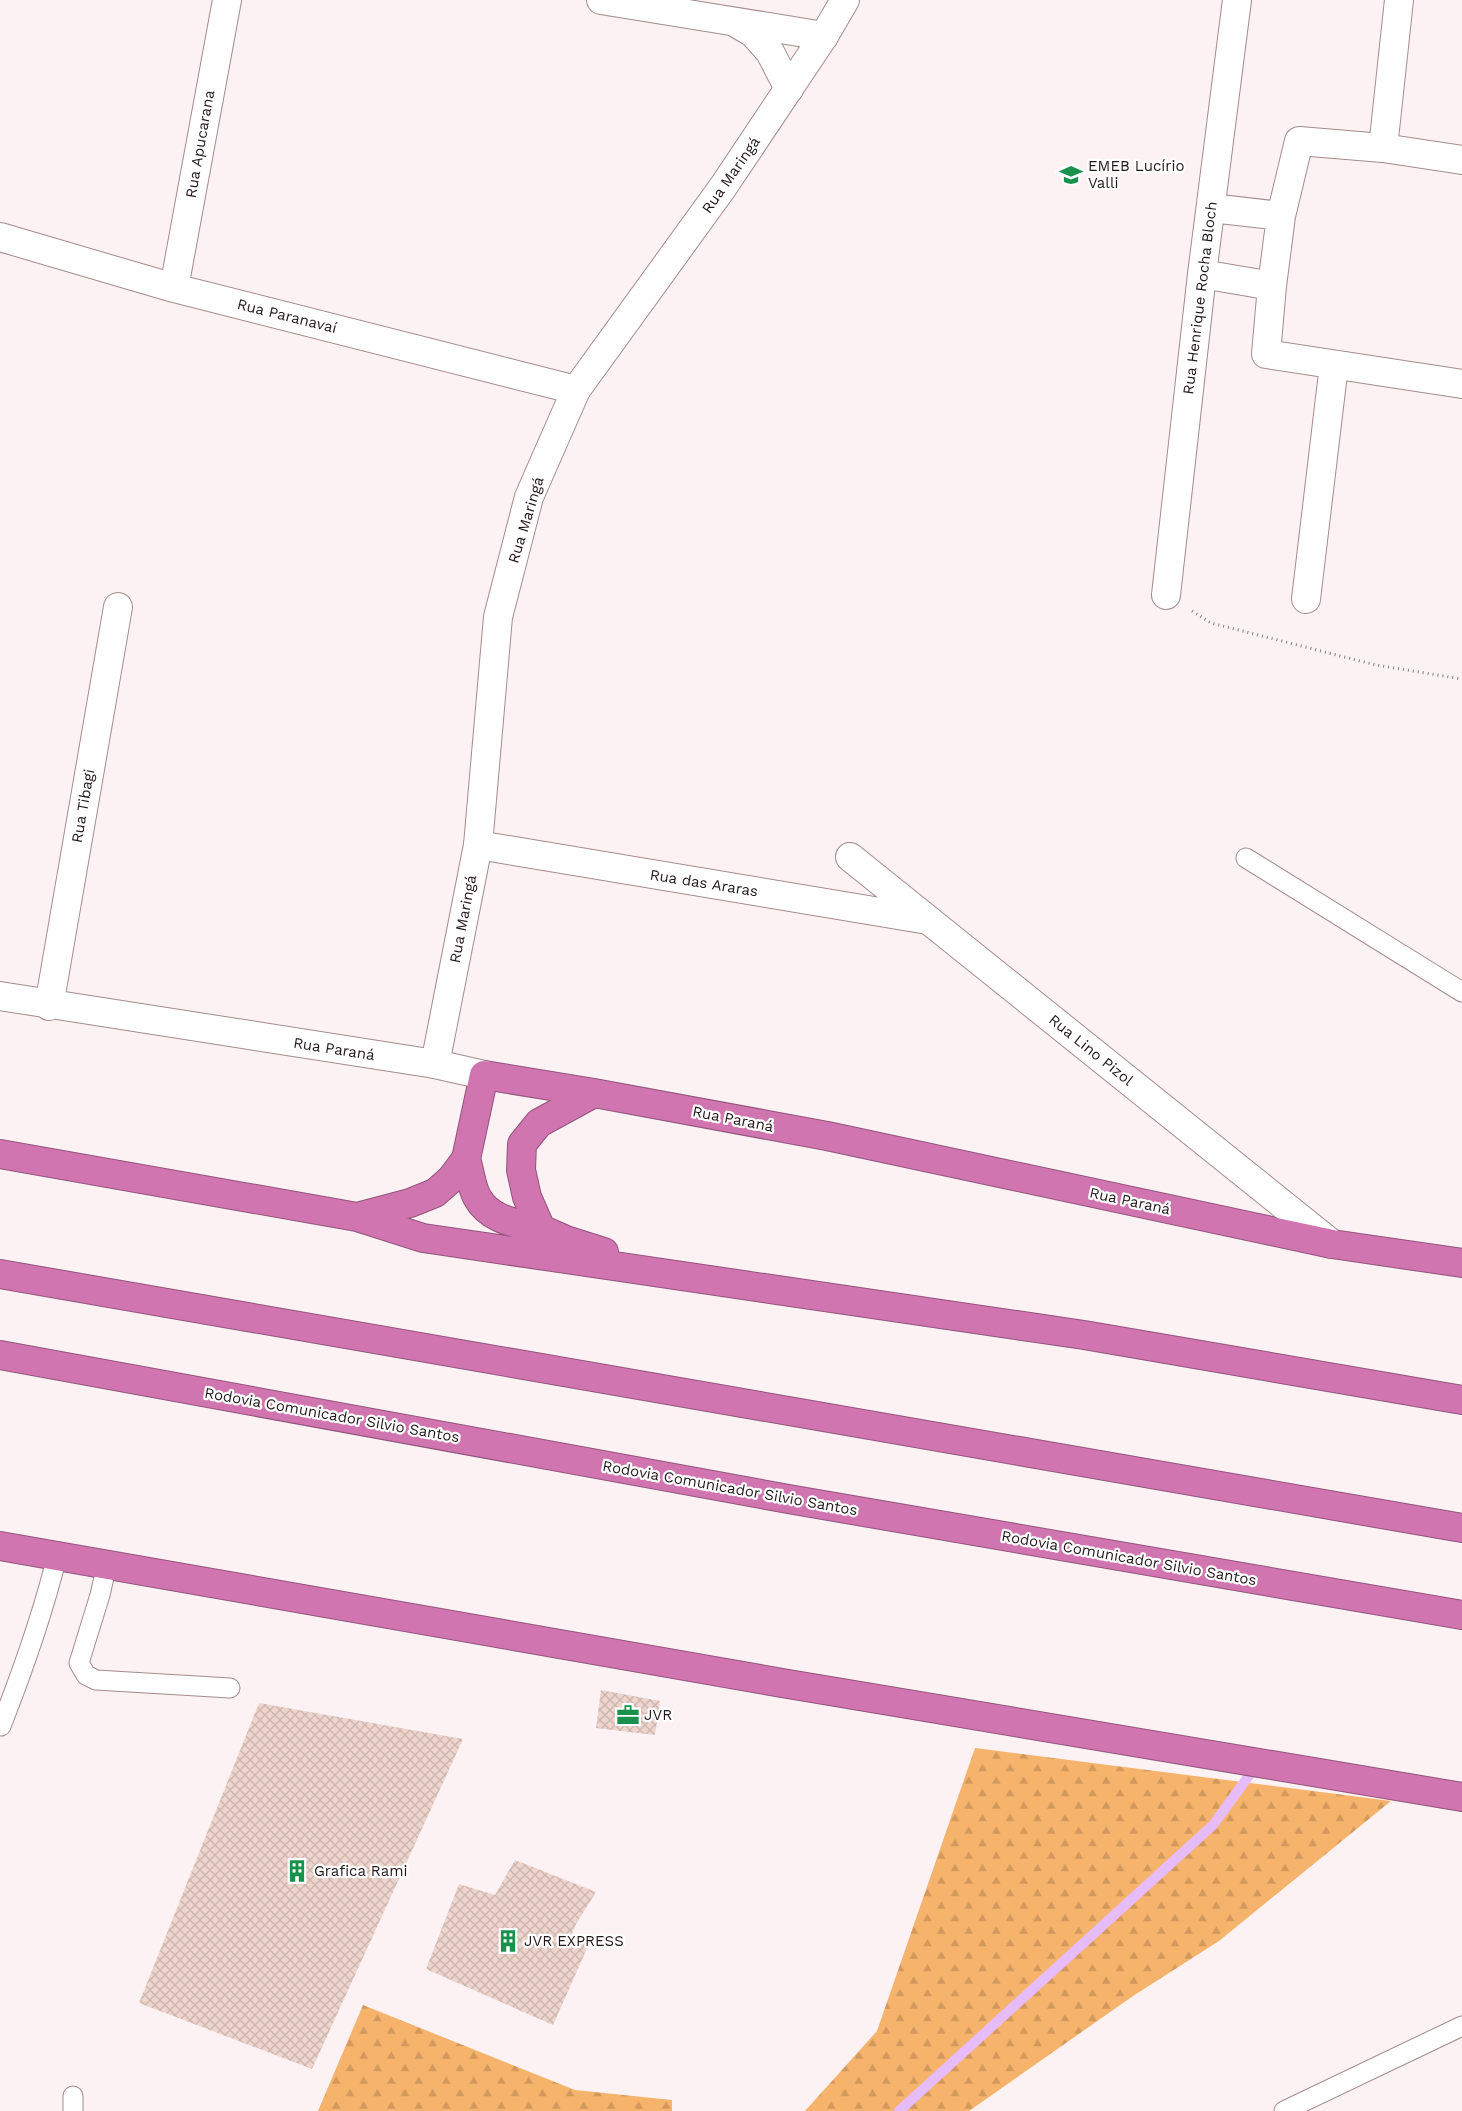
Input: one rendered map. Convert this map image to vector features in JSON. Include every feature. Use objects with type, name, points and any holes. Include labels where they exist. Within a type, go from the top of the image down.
[{"type":"highway","name":"Rua Paraná","points":[[484,1075],[594,1093],[827,1136],[1332,1244],[1462,1263]]},
{"type":"highway","points":[[357,1217],[410,1203],[435,1192],[451,1179],[466,1159],[484,1075]]},
{"type":"highway","points":[[541,1229],[527,1197],[521,1170],[522,1144],[539,1123],[594,1093]]},
{"type":"highway","points":[[0,1154],[357,1217],[423,1238],[1084,1335],[1462,1400]]},
{"type":"highway","points":[[466,1159],[476,1196],[487,1210],[502,1220],[541,1229],[566,1240],[689,1278]]},
{"type":"highway","points":[[0,1274],[1461,1528]]},
{"type":"highway","name":"Rodovia Comunicador Silvio Santos","points":[[0,1355],[804,1502],[1462,1615]]},
{"type":"highway","points":[[0,1546],[788,1684],[1462,1797]]},
{"type":"street","name":"Rua Apucarana","points":[[174,288],[227,0]]},
{"type":"street","points":[[601,0],[824,36]]},
{"type":"street","name":"Rua Maringá","points":[[435,1064],[478,845],[498,617],[529,497],[576,390],[724,187],[824,36],[845,0]]},
{"type":"street","name":"Rua Henrique Rocha Bloch","points":[[1166,595],[1202,274],[1237,0]]},
{"type":"street","points":[[1383,148],[1399,0]]},
{"type":"street","points":[[732,21],[753,33],[770,52],[789,89]]},
{"type":"street","points":[[1462,160],[1383,148],[1299,141],[1281,216],[1266,354],[1462,384]]},
{"type":"street","points":[[1211,208],[1281,216]]},
{"type":"street","name":"Rua Paranavaí","points":[[0,237],[174,288],[576,390]]},
{"type":"street","points":[[1202,274],[1272,286]]},
{"type":"street","points":[[1306,599],[1334,365]]},
{"type":"street","name":"Rua Tibagi","points":[[49,1006],[118,607]]},
{"type":"street","name":"Rua das Araras","points":[[478,845],[930,920]]},
{"type":"street","name":"Rua Lino Pizol","points":[[850,857],[1332,1244]]},
{"type":"street","name":"Rua Paraná","points":[[0,996],[49,1006],[435,1064],[484,1075]]},
{"type":"lane","points":[[1246,858],[1462,992]]},
{"type":"lane","points":[[1,1726],[48,1594],[57,1556]]},
{"type":"lane","points":[[107,1564],[100,1595],[79,1663],[86,1674],[96,1680],[230,1688]]},
{"type":"lane","points":[[1284,2111],[1462,2026]]},
{"type":"path","points":[[1166,595],[1212,623],[1376,665],[1462,679]]},
{"type":"green space","points":[[975,1748],[1391,1801],[1219,1941],[1133,1996],[969,2111],[805,2111],[877,2031]]},
{"type":"green space","points":[[363,2005],[575,2090],[672,2100],[672,2111],[318,2111]]},
{"type":"building","name":"JVR","points":[[601,1690],[660,1701],[655,1735],[596,1728]]},
{"type":"building","name":"Grafica Rami","points":[[259,1703],[463,1739],[312,2069],[139,2003]]},
{"type":"building","name":"JVR EXPRESS","points":[[515,1860],[596,1892],[576,1924],[570,1938],[589,1944],[553,2025],[426,1969],[459,1884],[495,1895]]},
{"type":"waterway","points":[[899,2111],[1213,1825],[1256,1766]]},
{"type":"place","name":"EMEB Lucírio Valli","points":[[1071,175]]},
{"type":"place","name":"JVR","points":[[628,1715]]},
{"type":"place","name":"Grafica Rami","points":[[297,1871]]},
{"type":"place","name":"JVR EXPRESS","points":[[508,1941]]}]
